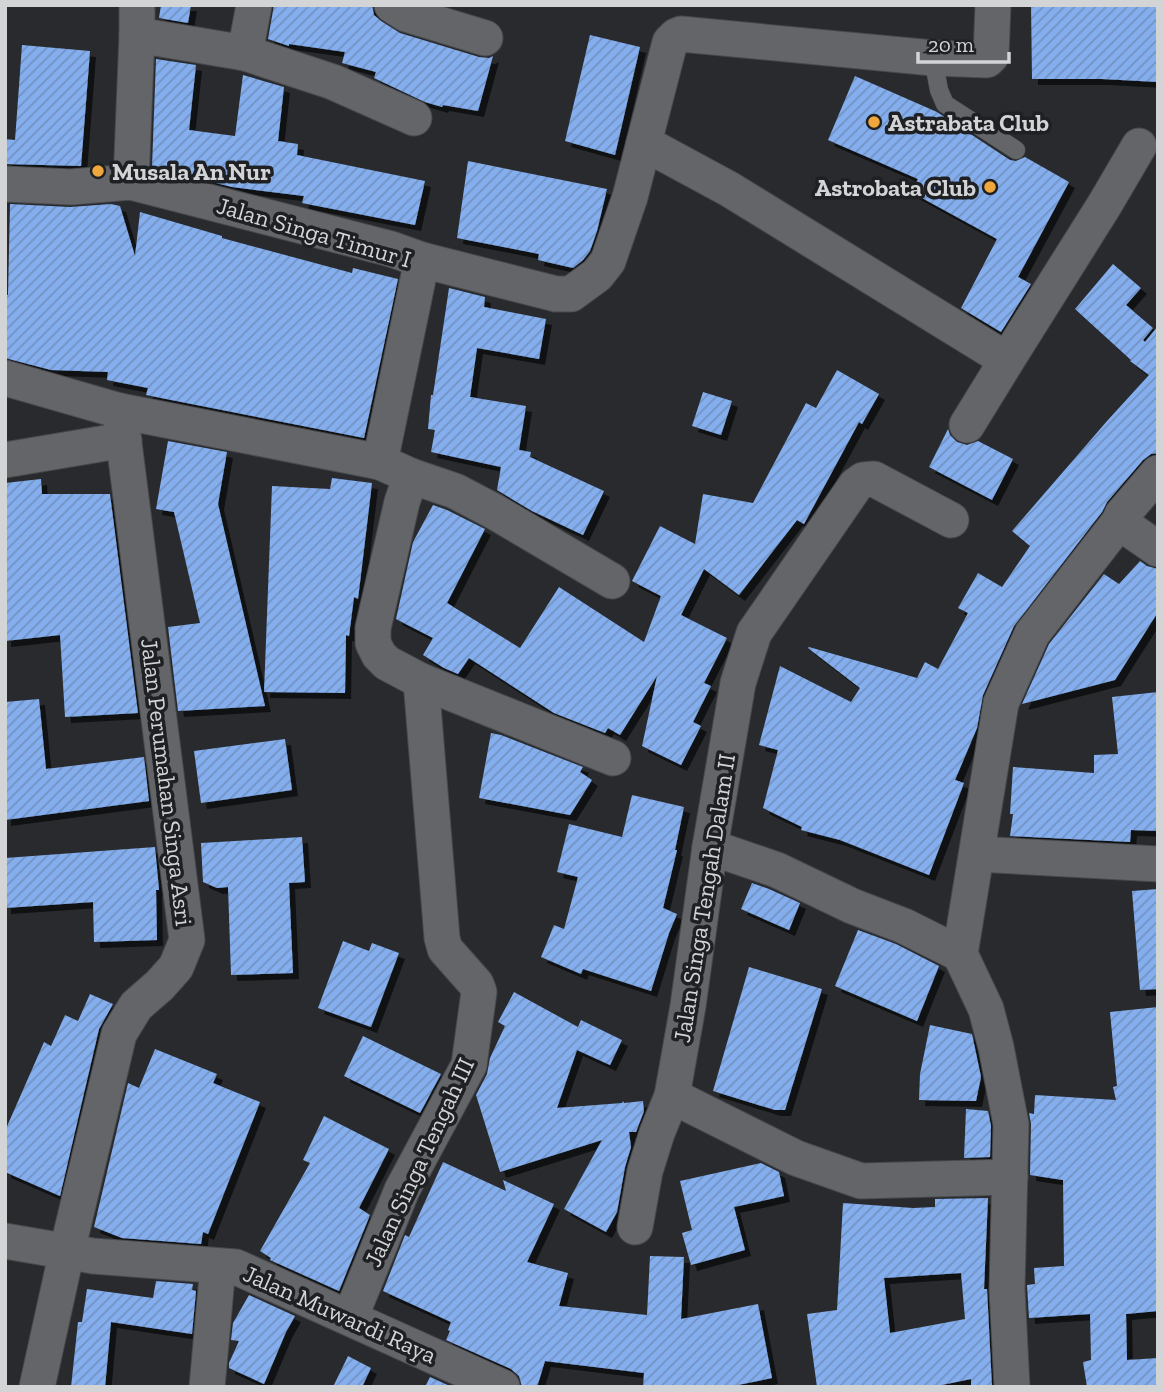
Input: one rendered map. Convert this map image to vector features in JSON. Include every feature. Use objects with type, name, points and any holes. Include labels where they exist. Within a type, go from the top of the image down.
[{"type":"street","points":[[245,53],[254,5]]},
{"type":"street","points":[[392,5],[406,14],[485,38]]},
{"type":"street","points":[[422,260],[555,294],[571,294],[597,275],[608,261],[630,197],[670,42],[676,36],[681,34],[933,58],[988,60],[991,54],[993,5]]},
{"type":"street","points":[[131,182],[137,20],[333,82],[414,118]]},
{"type":"street","points":[[644,143],[729,189],[1007,360]]},
{"type":"street","points":[[968,425],[1139,146]]},
{"type":"street","name":"Jalan Singa Timur I","points":[[5,184],[71,187],[131,182],[391,249],[422,260],[380,462]]},
{"type":"street","points":[[5,378],[122,426],[380,462],[465,496],[612,581]]},
{"type":"street","points":[[5,460],[122,426]]},
{"type":"street","name":"Jalan Perumahan Singa Asri","points":[[37,1387],[119,1034],[136,1006],[176,967],[187,940],[122,426]]},
{"type":"street","points":[[1012,1387],[1007,1289],[1011,1124],[986,1009],[960,954],[1001,703],[1032,634],[1122,515],[1158,473]]},
{"type":"street","points":[[411,476],[402,502],[373,628],[373,643],[379,655],[387,663],[421,681],[613,758]]},
{"type":"street","name":"Jalan Singa Tengah Dalam II","points":[[635,1227],[646,1171],[672,1096],[738,682],[754,633],[856,485],[863,480],[874,479],[951,520]]},
{"type":"street","points":[[1119,522],[1158,549]]},
{"type":"street","name":"Jalan Singa Tengah III","points":[[349,1318],[402,1190],[468,1065],[478,1005],[479,992],[476,984],[445,949],[442,938],[421,681]]},
{"type":"street","points":[[710,847],[777,870],[960,954]]},
{"type":"street","points":[[977,854],[1158,863]]},
{"type":"street","points":[[672,1096],[796,1158],[861,1181],[1010,1177]]},
{"type":"street","name":"Jalan Muwardi Raya","points":[[5,1241],[93,1256],[236,1267],[501,1387]]},
{"type":"street","points":[[206,1387],[218,1266]]},
{"type":"lane","points":[[933,58],[939,90],[945,104],[1016,150]]},
{"type":"building","points":[[161,5],[191,5],[188,23],[159,18]]},
{"type":"building","points":[[274,5],[372,5],[374,15],[400,33],[479,57],[493,56],[478,111],[425,102],[374,78],[376,72],[342,63],[345,52],[289,46],[268,39]]},
{"type":"building","points":[[1031,5],[1158,5],[1158,82],[1032,79]]},
{"type":"building","points":[[590,35],[640,47],[615,155],[565,141]]},
{"type":"building","points":[[22,45],[90,51],[81,166],[5,164],[5,139],[15,140]]},
{"type":"building","points":[[156,59],[196,65],[189,130],[235,136],[243,75],[284,87],[278,141],[298,144],[297,155],[425,181],[415,225],[302,203],[304,196],[232,187],[152,167]]},
{"type":"building","points":[[855,76],[937,112],[1010,160],[1016,161],[1025,157],[1069,182],[1018,277],[1031,284],[1001,332],[961,308],[997,239],[911,192],[918,179],[828,140]]},
{"type":"building","points":[[468,161],[607,189],[597,231],[590,251],[583,260],[573,268],[538,260],[539,254],[457,238]]},
{"type":"building","points":[[10,204],[120,206],[135,256],[140,212],[222,238],[352,273],[353,268],[398,279],[364,438],[146,395],[148,388],[107,380],[108,372],[51,370],[5,358]]},
{"type":"building","points":[[1113,264],[1141,288],[1126,305],[1153,328],[1143,340],[1145,342],[1158,326],[1158,453],[1143,460],[1107,502],[1014,626],[983,695],[977,728],[955,780],[964,783],[929,875],[840,840],[801,830],[802,827],[763,808],[778,750],[759,745],[780,666],[851,702],[860,688],[809,647],[917,678],[925,662],[938,669],[968,613],[958,608],[978,573],[1002,587],[1030,546],[1012,531],[1149,375],[1130,361],[1075,309]]},
{"type":"building","points":[[449,288],[485,297],[484,307],[546,319],[539,359],[477,348],[470,397],[526,406],[519,450],[531,452],[530,457],[604,491],[583,535],[532,511],[497,490],[501,467],[431,452],[435,430],[428,429],[431,395]]},
{"type":"building","points":[[837,370],[879,394],[862,424],[859,422],[804,524],[797,520],[739,595],[704,569],[681,615],[727,638],[704,683],[711,686],[693,722],[701,726],[681,765],[642,746],[657,676],[620,735],[608,728],[605,733],[554,713],[469,658],[458,674],[444,668],[423,655],[433,638],[396,619],[413,542],[433,505],[485,529],[447,603],[520,648],[559,587],[644,642],[661,596],[632,581],[660,526],[695,544],[703,494],[753,503],[806,403],[816,408]]},
{"type":"building","points":[[703,392],[732,401],[721,435],[692,426]]},
{"type":"building","points":[[948,429],[957,442],[967,445],[978,441],[1013,459],[992,500],[929,467]]},
{"type":"building","points":[[168,441],[227,452],[218,504],[265,706],[178,711],[168,627],[200,623],[174,512],[156,509]]},
{"type":"building","points":[[332,478],[372,483],[358,599],[354,597],[349,636],[346,635],[345,693],[264,692],[272,486],[330,489]]},
{"type":"building","points":[[41,479],[42,494],[110,494],[138,713],[65,717],[60,635],[5,641],[5,483]]},
{"type":"building","points":[[1140,561],[1158,569],[1158,612],[1115,680],[1022,704],[1049,644],[1104,574],[1119,584]]},
{"type":"building","points":[[1158,692],[1158,831],[1131,830],[1130,842],[1010,836],[1013,767],[1094,773],[1094,755],[1118,754],[1112,697]]},
{"type":"building","points":[[39,699],[46,769],[144,757],[149,801],[5,820],[5,702]]},
{"type":"building","points":[[491,733],[583,767],[580,772],[592,780],[570,815],[479,798]]},
{"type":"building","points":[[285,739],[292,790],[201,803],[194,751]]},
{"type":"building","points":[[632,795],[684,807],[663,908],[677,914],[651,991],[583,969],[581,974],[541,957],[554,925],[564,929],[578,877],[557,872],[569,824],[622,837]]},
{"type":"building","points":[[302,837],[305,882],[289,883],[293,973],[231,975],[228,887],[217,888],[203,882],[201,843]]},
{"type":"building","points":[[155,847],[159,890],[156,890],[157,940],[94,942],[93,902],[5,908],[5,858]]},
{"type":"building","points":[[752,883],[800,903],[789,930],[741,909]]},
{"type":"building","points":[[1158,889],[1158,989],[1140,990],[1132,891]]},
{"type":"building","points":[[858,930],[896,944],[939,966],[917,1021],[835,986]]},
{"type":"building","points":[[343,941],[369,951],[372,943],[399,953],[371,1027],[318,1008]]},
{"type":"building","points":[[749,967],[822,989],[785,1110],[775,1110],[713,1091]]},
{"type":"building","points":[[514,992],[578,1027],[581,1020],[622,1040],[610,1065],[577,1050],[557,1108],[643,1101],[644,1111],[636,1132],[629,1132],[631,1147],[617,1212],[606,1232],[564,1209],[602,1140],[500,1172],[476,1095],[505,1026],[498,1022]]},
{"type":"building","points":[[90,994],[113,1004],[99,1029],[60,1196],[5,1172],[5,1131],[44,1042],[51,1046],[65,1015],[78,1021]]},
{"type":"building","points":[[1158,1007],[1158,1311],[1126,1314],[1127,1360],[1158,1358],[1158,1387],[1087,1387],[1083,1362],[1091,1360],[1090,1314],[1029,1318],[1027,1285],[1035,1284],[1034,1268],[1064,1266],[1063,1180],[1030,1175],[1029,1113],[1034,1114],[1035,1095],[1116,1100],[1113,1087],[1117,1086],[1110,1012]]},
{"type":"building","points":[[930,1025],[972,1034],[981,1077],[976,1101],[919,1100],[920,1074]]},
{"type":"building","points":[[363,1036],[441,1074],[420,1113],[344,1076]]},
{"type":"building","points":[[155,1049],[217,1074],[213,1083],[260,1102],[208,1234],[203,1232],[201,1244],[122,1238],[94,1227],[128,1083],[139,1088]]},
{"type":"building","points":[[966,1109],[988,1111],[991,1126],[990,1157],[964,1158]]},
{"type":"building","points":[[324,1116],[389,1149],[359,1208],[370,1215],[339,1291],[270,1260],[271,1258],[260,1251],[310,1163],[303,1160]]},
{"type":"building","points":[[443,1162],[506,1191],[503,1180],[554,1204],[527,1262],[568,1273],[559,1306],[647,1315],[650,1256],[684,1257],[681,1319],[758,1304],[772,1378],[728,1387],[643,1387],[644,1373],[545,1361],[537,1387],[522,1387],[519,1376],[511,1369],[446,1340],[451,1322],[383,1291],[405,1235],[409,1237]]},
{"type":"building","points":[[761,1163],[779,1172],[784,1196],[734,1207],[745,1250],[691,1265],[682,1233],[692,1230],[680,1181]]},
{"type":"building","points":[[988,1198],[984,1289],[987,1289],[992,1387],[971,1387],[971,1379],[932,1387],[817,1387],[807,1314],[837,1310],[843,1203],[913,1208],[935,1207],[935,1199]],"holes":[[[961,1273],[965,1319],[890,1333],[884,1278]]]},
{"type":"building","points":[[156,1281],[193,1284],[192,1290],[196,1291],[192,1334],[111,1322],[105,1387],[71,1387],[78,1322],[82,1322],[87,1289],[153,1298]]},
{"type":"building","points":[[249,1295],[295,1316],[264,1384],[229,1368],[239,1341],[231,1340],[233,1323]]},
{"type":"building","points":[[348,1356],[371,1368],[362,1387],[333,1387]]},
{"type":"building","points":[[430,1377],[452,1387],[425,1387]]},
{"type":"place","name":"Astrabata Club","points":[[874,122]]},
{"type":"place","name":"Musala An Nur","points":[[98,171]]},
{"type":"place","name":"Astrobata Club","points":[[990,187]]}]
